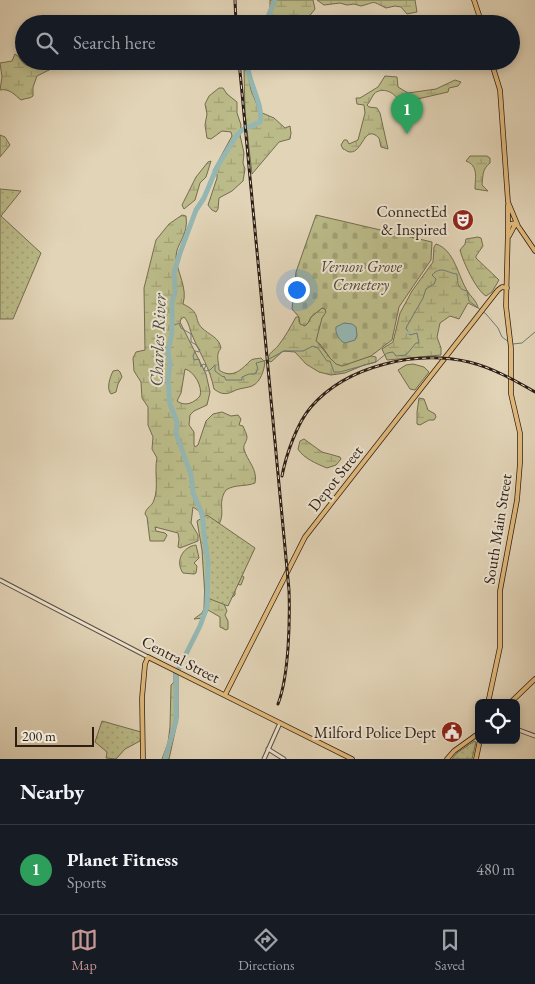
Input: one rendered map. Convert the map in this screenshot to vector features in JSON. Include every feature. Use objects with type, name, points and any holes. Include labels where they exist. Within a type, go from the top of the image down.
[{"type":"main road","points":[[474,0],[479,15]]},
{"type":"main road","points":[[494,70],[500,90],[509,231],[516,231],[523,236]]},
{"type":"main road","points":[[508,200],[516,223],[523,236],[535,251]]},
{"type":"main road","name":"South Main Street","points":[[489,699],[500,647],[500,590],[519,483],[520,437],[511,396],[511,344],[506,309],[509,231],[516,223]]},
{"type":"main road","name":"Depot Street","points":[[225,696],[305,537],[507,281]]},
{"type":"main road","points":[[499,289],[506,290]]},
{"type":"main road","points":[[495,295],[506,290]]},
{"type":"main road","points":[[143,759],[142,698],[145,664],[148,657]]},
{"type":"main road","name":"Central Street","points":[[148,657],[352,759]]},
{"type":"main road","points":[[514,699],[535,679]]},
{"type":"main road","points":[[447,759],[454,751],[475,736]]},
{"type":"main road","points":[[476,759],[479,744]]},
{"type":"street","name":"Central Street","points":[[0,580],[148,657]]},
{"type":"street","points":[[264,759],[280,723]]},
{"type":"street","points":[[520,730],[535,736]]},
{"type":"street","points":[[268,749],[284,759]]},
{"type":"green space","points":[[270,0],[313,0],[315,9],[310,15],[268,15],[270,11]]},
{"type":"green space","points":[[317,0],[415,0],[417,12],[407,14],[401,7],[386,8],[374,2],[361,6],[340,3],[324,5]]},
{"type":"green space","points":[[15,54],[15,70],[49,70],[37,76],[33,87],[33,96],[30,98],[21,100],[9,91],[0,90],[2,77],[0,63],[12,61]]},
{"type":"green space","points":[[244,70],[247,70],[251,90],[260,112],[274,118],[285,128],[290,126],[291,133],[290,139],[279,142],[252,174],[245,113]]},
{"type":"green space","points":[[385,76],[397,77],[398,87],[408,93],[436,89],[455,80],[461,82],[458,86],[449,88],[448,92],[413,100],[397,98],[392,93],[386,91],[377,92],[367,105],[377,108],[380,113],[388,149],[381,147],[379,138],[374,134],[370,134],[354,151],[349,152],[343,149],[341,145],[344,140],[347,140],[349,144],[358,140],[365,113],[364,105],[357,104],[356,98],[360,98],[378,87]]},
{"type":"green space","points":[[219,88],[223,88],[237,102],[245,169],[243,181],[232,191],[219,198],[216,212],[208,205],[217,178],[217,174],[213,171],[232,136],[231,132],[222,131],[211,139],[207,138],[205,104],[209,96]]},
{"type":"green space","points":[[0,135],[5,137],[10,145],[0,157]]},
{"type":"green space","points":[[470,156],[487,156],[490,158],[490,163],[483,173],[482,185],[488,191],[475,189],[475,169],[466,161]]},
{"type":"green space","points":[[211,161],[206,177],[200,183],[195,200],[184,209],[182,205],[196,177],[208,162]]},
{"type":"green space","points":[[0,189],[21,191],[1,216],[41,253],[13,319],[0,319]]},
{"type":"green space","points":[[182,215],[186,216],[186,229],[176,257],[184,292],[183,304],[193,310],[199,325],[220,344],[221,348],[218,356],[219,370],[232,374],[253,359],[261,358],[265,362],[262,376],[255,384],[228,393],[217,391],[214,389],[187,321],[184,317],[181,319],[180,322],[206,374],[210,392],[207,405],[190,415],[189,425],[194,432],[194,445],[195,447],[198,445],[206,421],[213,414],[222,412],[231,416],[238,415],[241,419],[239,425],[243,426],[247,436],[244,446],[245,453],[254,469],[256,478],[255,483],[226,490],[222,500],[221,519],[216,528],[241,575],[244,577],[241,585],[236,584],[235,586],[235,595],[224,604],[227,611],[225,615],[228,621],[228,629],[226,630],[220,627],[220,617],[208,610],[204,618],[194,619],[204,609],[205,575],[199,511],[193,507],[191,523],[198,535],[198,541],[180,548],[178,547],[178,533],[155,527],[156,531],[167,535],[164,541],[150,541],[145,514],[155,495],[157,458],[152,449],[153,437],[148,425],[148,407],[142,398],[141,382],[134,371],[133,358],[136,352],[145,350],[144,288],[156,240],[169,224]],"holes":[[[185,369],[197,380],[201,392],[195,401],[183,404],[177,401],[181,393]]]},
{"type":"green space","name":"Vernon Grove Cemetery","points":[[316,215],[432,242],[431,260],[399,307],[392,340],[371,356],[342,366],[336,364],[316,341],[322,318],[326,312],[325,309],[322,308],[311,317],[305,326],[300,324],[299,317],[292,309],[296,272]]},
{"type":"green space","points":[[481,238],[483,246],[476,258],[499,280],[492,292],[486,296],[474,282],[460,250],[465,244],[466,239]]},
{"type":"green space","points":[[436,244],[448,252],[452,258],[469,294],[478,308],[468,303],[459,319],[450,316],[440,323],[437,337],[441,348],[441,355],[387,360],[382,349],[393,342],[400,313],[412,291],[433,262]]},
{"type":"green space","points":[[322,308],[326,312],[318,343],[330,358],[343,365],[371,356],[376,357],[376,362],[345,373],[331,375],[319,372],[306,364],[295,352],[283,351],[271,362],[269,361],[269,355],[281,343],[296,317],[299,317],[299,322],[308,323],[311,317]]},
{"type":"green space","points":[[413,364],[424,367],[429,372],[415,390],[410,389],[398,370],[406,365]]},
{"type":"green space","points":[[118,370],[122,377],[116,392],[111,394],[109,389],[110,380],[113,371]]},
{"type":"green space","points":[[419,398],[424,399],[428,410],[435,414],[436,417],[434,420],[429,420],[420,425],[417,424]]},
{"type":"green space","points":[[304,439],[322,452],[340,457],[341,459],[336,465],[327,468],[311,460],[298,449],[300,441]]},
{"type":"green space","points":[[207,515],[255,548],[228,606],[205,597],[202,550],[197,521]]},
{"type":"green space","points":[[196,545],[199,558],[194,563],[197,566],[196,573],[183,573],[180,564],[181,556],[191,546]]},
{"type":"green space","points":[[174,672],[178,675],[178,718],[169,759],[162,759],[168,743],[171,685],[174,682]]},
{"type":"green space","points":[[102,721],[141,732],[140,741],[125,749],[116,759],[106,758],[107,752],[95,742]]},
{"type":"green space","points":[[475,742],[472,759],[452,759],[457,753]]},
{"type":"water","points":[[344,323],[352,324],[356,327],[357,335],[355,340],[345,343],[339,339],[336,327]]},
{"type":"waterway","name":"Charles River","points":[[269,15],[275,0]]},
{"type":"waterway","name":"Charles River","points":[[179,668],[200,626],[207,607],[208,561],[202,514],[193,493],[191,475],[176,433],[177,422],[170,404],[168,379],[170,364],[168,351],[172,332],[172,302],[175,292],[174,273],[196,210],[204,198],[217,167],[236,136],[242,130],[260,122],[260,108],[248,70]]},
{"type":"waterway","points":[[409,332],[406,329],[407,326],[426,289],[434,284],[436,279],[432,275],[441,270],[457,274],[459,286],[467,291],[469,301],[486,314],[498,328],[502,337],[509,342]]},
{"type":"waterway","points":[[173,322],[175,325],[179,323],[181,328],[191,334],[191,342],[200,350],[199,352],[195,351],[194,360],[199,359],[201,367],[203,364],[206,365],[204,370],[206,371],[215,365],[215,371],[224,376],[226,380],[242,380],[242,377],[255,374],[258,369],[256,363],[267,360],[284,351],[303,351],[313,346],[318,348],[327,361],[330,361],[334,372],[376,362],[387,353],[393,352],[396,356],[406,355],[416,343],[419,343],[417,333],[410,335],[408,333]]},
{"type":"waterway","points":[[513,344],[522,343],[535,332]]},
{"type":"waterway","name":"Charles River","points":[[165,759],[176,721],[176,674]]},
{"type":"railway","points":[[235,0],[236,15]]},
{"type":"railway","points":[[240,70],[289,590],[287,664],[278,704]]},
{"type":"railway","points":[[282,476],[293,440],[301,422],[311,407],[326,393],[344,381],[363,371],[384,364],[427,358],[469,362],[511,379],[535,392]]},
{"type":"place","name":"Planet Fitness","points":[[407,134]]},
{"type":"place","name":"ConnectEd & Inspired","points":[[463,220]]},
{"type":"place","name":"Milford Police Dept","points":[[452,732]]}]
